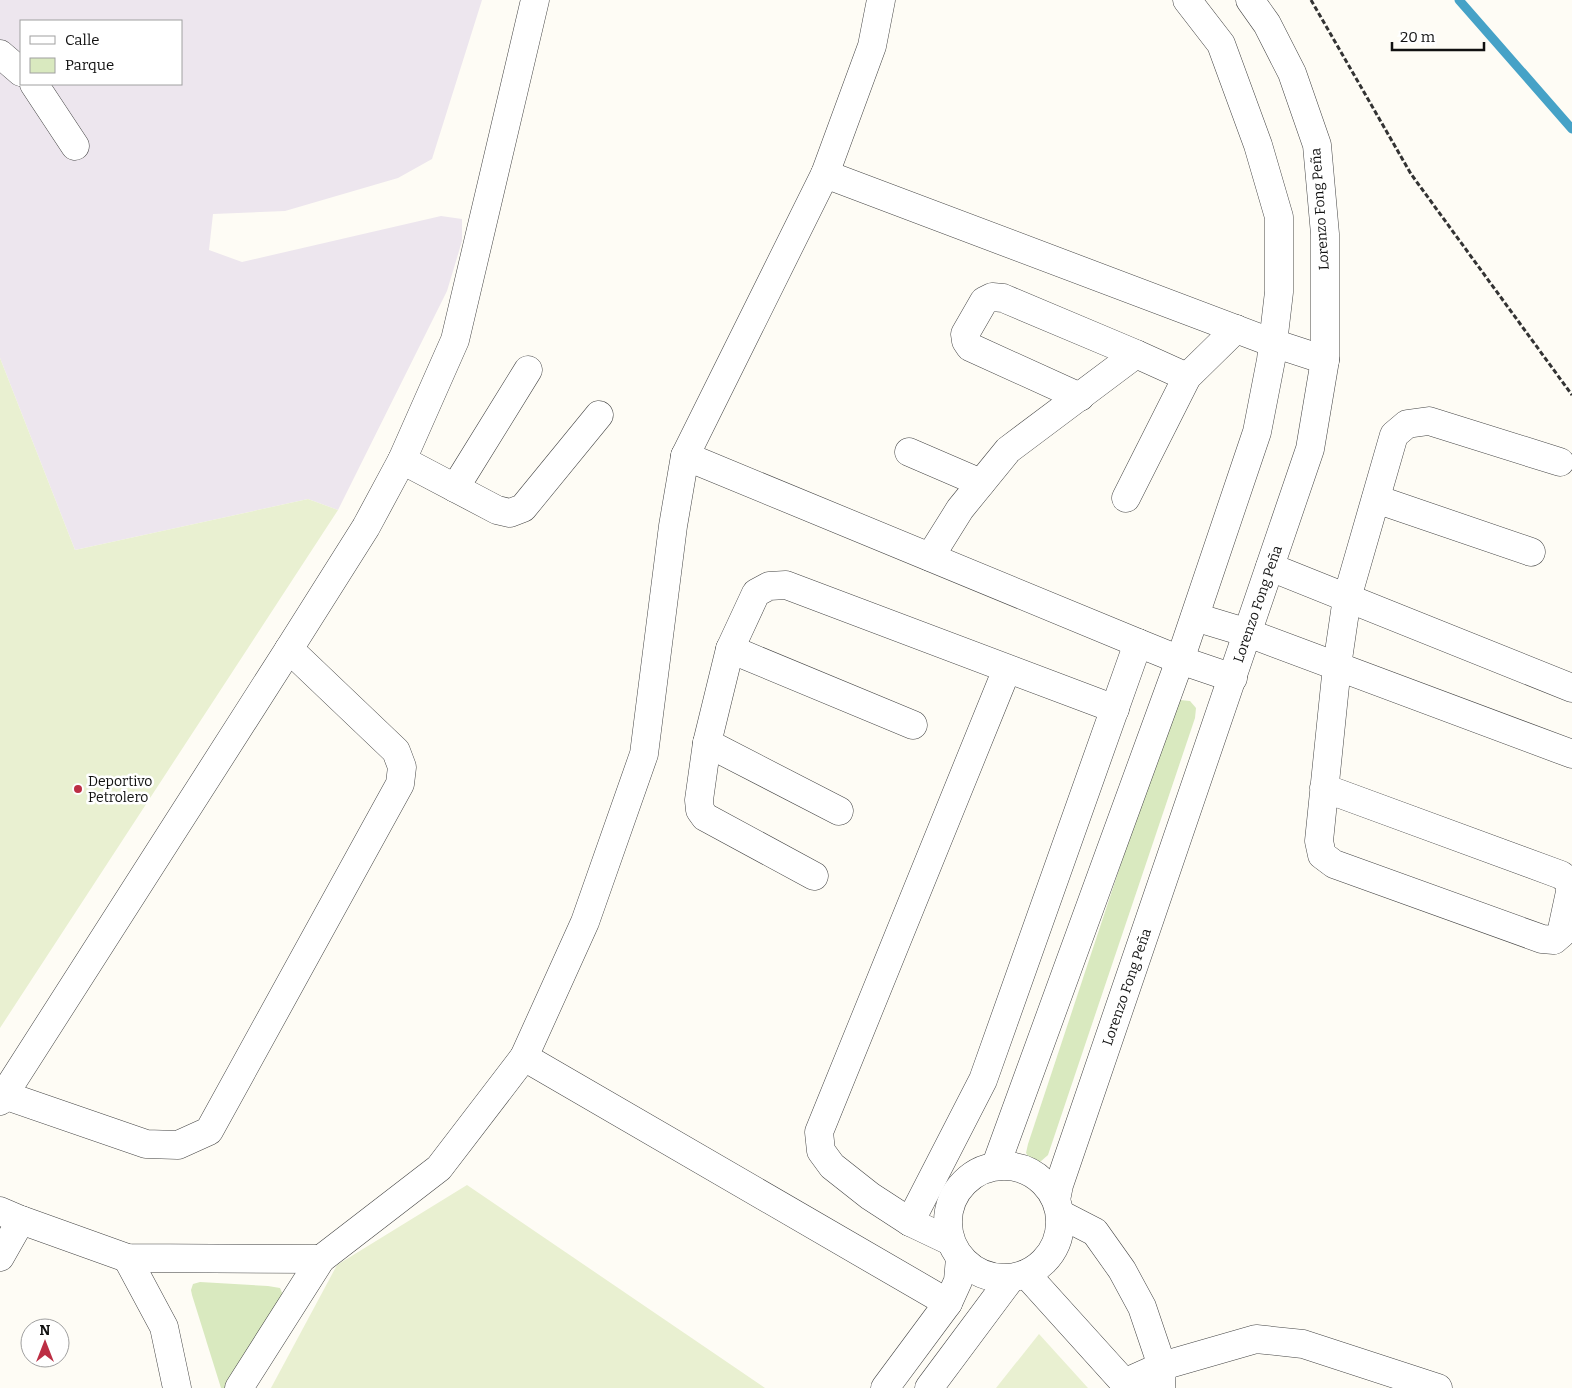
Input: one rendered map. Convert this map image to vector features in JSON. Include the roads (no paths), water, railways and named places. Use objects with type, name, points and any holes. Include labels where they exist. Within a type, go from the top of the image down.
[{"type":"street","points":[[289,649],[396,751],[402,767],[400,784],[209,1131],[178,1145],[146,1144],[2,1098],[366,528],[402,460],[455,340],[535,0]]},
{"type":"street","points":[[239,1388],[321,1259],[439,1168],[524,1057],[586,922],[644,754],[673,526],[684,456],[825,174],[872,46],[881,0]]},
{"type":"street","points":[[996,1166],[1195,617],[1257,432],[1272,360],[1279,292],[1279,217],[1258,145],[1221,44],[1187,0]]},
{"type":"street","name":"Lorenzo Fong Peña","points":[[1058,1207],[1059,1185],[1310,449],[1325,360],[1325,234],[1317,145],[1292,74],[1263,12],[1250,0]]},
{"type":"street","points":[[0,54],[20,71]]},
{"type":"street","points":[[35,85],[75,146]]},
{"type":"street","points":[[825,174],[1273,343],[1325,360]]},
{"type":"street","points":[[1080,397],[970,347],[966,341],[965,334],[984,301],[992,297],[1003,298],[1136,354],[1186,378]]},
{"type":"street","points":[[1126,498],[1186,378],[1236,328]]},
{"type":"street","points":[[930,557],[960,509],[1008,450],[1136,354]]},
{"type":"street","points":[[455,488],[528,370]]},
{"type":"street","points":[[402,460],[497,510],[510,512],[523,508],[599,415]]},
{"type":"street","points":[[1324,788],[1561,875],[1570,882],[1570,892],[1561,934],[1554,940],[1542,939],[1334,864],[1322,855],[1319,841],[1324,788],[1336,666],[1347,598],[1394,435],[1407,424],[1429,421],[1560,462]]},
{"type":"street","points":[[909,452],[981,483]]},
{"type":"street","points":[[684,456],[1180,660],[1233,678]]},
{"type":"street","points":[[1376,499],[1531,552]]},
{"type":"street","points":[[1270,567],[1572,688]]},
{"type":"street","points":[[814,876],[705,817],[700,810],[699,800],[707,743],[730,648],[756,593],[770,586],[786,585],[1115,709]]},
{"type":"street","points":[[1195,617],[1248,633],[1572,754]]},
{"type":"street","points":[[910,1222],[983,1080],[1138,643]]},
{"type":"street","points":[[730,648],[913,725]]},
{"type":"street","points":[[885,1388],[948,1303],[958,1281],[955,1249],[947,1221],[951,1201],[961,1184],[977,1172],[996,1166],[1015,1166],[1033,1173],[1047,1184],[1058,1207],[1060,1229],[1056,1243],[1049,1256],[1038,1267],[1019,1276],[992,1277],[975,1270],[955,1249],[870,1196],[832,1166],[821,1151],[819,1132],[1007,669]]},
{"type":"street","points":[[707,743],[839,811]]},
{"type":"street","points":[[524,1057],[948,1303]]},
{"type":"street","points":[[1058,1207],[1095,1232],[1122,1270],[1142,1307],[1162,1377]]},
{"type":"street","points":[[0,1257],[11,1215],[127,1258],[321,1259]]},
{"type":"street","points":[[127,1258],[164,1327],[177,1388]]},
{"type":"street","points":[[1019,1276],[1127,1385],[1162,1377],[1256,1339],[1303,1344],[1438,1388]]},
{"type":"street","points":[[929,1388],[1019,1276]]},
{"type":"street","points":[[1356,1362],[1388,1388]]},
{"type":"waterway","points":[[1459,0],[1572,129]]},
{"type":"place","name":"Deportivo Petrolero","points":[[78,789]]}]
